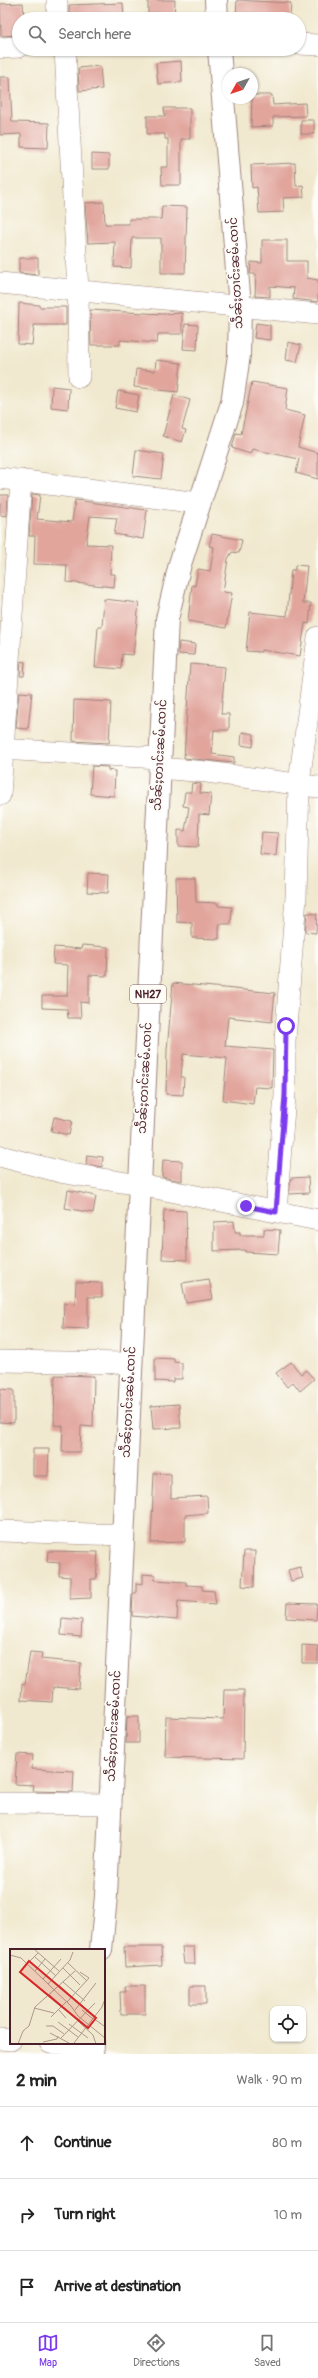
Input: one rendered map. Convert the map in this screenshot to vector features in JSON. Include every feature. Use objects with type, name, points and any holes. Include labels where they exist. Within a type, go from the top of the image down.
[{"type":"highway","points":[[216,0],[217,12]]},
{"type":"highway","name":"သဵၼ်ႈတၢင်းၼမ်ႉၸၢင်","points":[[101,1949],[111,1804],[159,763],[168,619],[180,564],[232,403],[239,355],[240,308],[220,56]]},
{"type":"street","points":[[57,0],[57,12]]},
{"type":"street","points":[[306,44],[318,45]]},
{"type":"street","points":[[0,48],[12,47]]},
{"type":"street","points":[[65,56],[78,291],[79,377]]},
{"type":"street","points":[[0,282],[240,308],[318,314]]},
{"type":"street","points":[[0,478],[199,503]]},
{"type":"street","points":[[0,795],[20,480]]},
{"type":"street","points":[[276,1212],[285,1095],[285,1041],[296,897],[308,785],[318,637]]},
{"type":"street","points":[[2,749],[159,763],[308,785]]},
{"type":"street","points":[[0,1156],[65,1173],[140,1185],[318,1220]]},
{"type":"street","points":[[0,1361],[131,1363]]},
{"type":"street","points":[[0,1531],[123,1534]]},
{"type":"street","points":[[0,1803],[111,1804]]},
{"type":"street","points":[[0,2039],[10,2040]]},
{"type":"street","points":[[58,2044],[92,2048]]},
{"type":"building","points":[[148,0],[175,0],[174,12],[148,12]]},
{"type":"building","points":[[237,0],[291,3],[290,12],[236,12]]},
{"type":"building","points":[[23,3],[24,12],[12,12],[12,35],[1,36],[0,4]]},
{"type":"building","points":[[123,3],[124,12],[69,12],[69,5]]},
{"type":"building","points":[[181,61],[182,82],[158,84],[156,63]]},
{"type":"building","points":[[100,66],[102,89],[79,91],[78,68]]},
{"type":"building","points":[[0,77],[10,77],[12,122],[49,123],[48,148],[21,147],[21,134],[0,135]]},
{"type":"building","points":[[258,95],[272,95],[273,105],[305,103],[306,116],[273,117],[273,126],[251,127],[252,104],[258,104]]},
{"type":"building","points":[[164,108],[190,108],[190,139],[181,139],[181,185],[162,185],[161,167],[168,167],[168,139],[165,139],[165,134],[147,134],[147,116],[165,116]]},
{"type":"building","points":[[301,120],[314,120],[314,134],[301,134]]},
{"type":"building","points":[[92,154],[109,155],[109,169],[92,169]]},
{"type":"building","points":[[295,163],[296,186],[303,185],[304,197],[283,198],[284,212],[259,213],[257,187],[252,188],[251,165]]},
{"type":"building","points":[[104,202],[105,224],[129,224],[129,219],[161,219],[162,206],[187,207],[185,273],[161,273],[161,238],[132,238],[131,268],[114,267],[115,242],[88,243],[85,203]]},
{"type":"building","points":[[262,240],[287,240],[287,261],[307,261],[307,278],[318,280],[318,302],[293,299],[294,288],[270,286],[270,297],[255,296],[256,274],[250,274],[251,262],[262,263]]},
{"type":"building","points":[[19,258],[38,258],[38,275],[19,273]]},
{"type":"building","points":[[19,303],[39,305],[39,307],[66,307],[66,325],[34,325],[32,345],[18,344]]},
{"type":"building","points":[[90,310],[163,314],[182,313],[182,334],[158,334],[157,343],[120,340],[120,345],[91,345]]},
{"type":"building","points":[[256,323],[270,325],[270,340],[254,338]]},
{"type":"building","points":[[185,324],[198,325],[197,350],[183,349]]},
{"type":"building","points":[[288,342],[301,345],[297,362],[286,360]]},
{"type":"building","points":[[156,360],[181,363],[178,392],[134,387],[136,369],[155,371]]},
{"type":"building","points":[[252,382],[288,388],[285,410],[305,415],[298,447],[318,453],[318,479],[296,473],[299,459],[252,449],[250,454],[232,448],[236,433],[241,434]]},
{"type":"building","points":[[52,386],[69,388],[68,409],[51,407]]},
{"type":"building","points":[[118,391],[139,395],[136,412],[115,408]]},
{"type":"building","points":[[174,395],[190,400],[182,429],[186,430],[182,442],[163,436]]},
{"type":"building","points":[[136,450],[164,454],[161,479],[133,476]]},
{"type":"building","points":[[32,494],[40,495],[37,519],[72,522],[75,500],[147,510],[143,539],[114,534],[117,518],[90,516],[86,544],[111,545],[110,574],[115,574],[114,587],[66,582],[67,565],[34,564],[35,536],[29,536]]},
{"type":"building","points":[[0,495],[8,495],[7,516],[0,515]]},
{"type":"building","points":[[212,534],[242,540],[239,553],[232,552],[228,559],[223,592],[232,593],[226,628],[188,621],[192,585],[195,586],[198,569],[210,571],[214,547],[209,546]]},
{"type":"building","points":[[295,565],[307,566],[303,603],[311,603],[309,624],[305,623],[300,656],[261,650],[261,652],[246,651],[250,612],[287,616],[291,570],[295,570]]},
{"type":"building","points":[[104,599],[139,603],[133,655],[122,654],[121,669],[95,667],[98,627],[102,627]]},
{"type":"building","points":[[179,642],[195,644],[194,655],[178,654]]},
{"type":"building","points":[[21,661],[25,662],[24,676],[20,676]]},
{"type":"building","points":[[190,664],[225,667],[221,714],[229,714],[229,730],[214,730],[212,754],[234,757],[234,763],[184,758]]},
{"type":"building","points":[[19,692],[32,693],[28,729],[16,728]]},
{"type":"building","points":[[74,700],[111,702],[109,743],[73,741]]},
{"type":"building","points":[[242,732],[254,734],[253,747],[241,745]]},
{"type":"building","points":[[92,766],[108,767],[108,770],[115,771],[114,796],[90,794]]},
{"type":"building","points":[[192,783],[201,784],[200,793],[211,794],[209,815],[199,814],[198,847],[178,846],[178,830],[185,831],[189,807],[183,806],[185,792],[191,792]]},
{"type":"building","points":[[262,832],[278,833],[276,856],[260,854]]},
{"type":"building","points":[[88,873],[109,874],[108,893],[87,892]]},
{"type":"building","points":[[176,878],[195,878],[196,902],[218,903],[218,906],[232,907],[231,924],[219,924],[219,939],[192,938],[192,923],[177,922]]},
{"type":"building","points":[[307,913],[317,914],[316,933],[305,932]]},
{"type":"building","points":[[82,945],[108,947],[107,976],[89,975],[89,1003],[80,1002],[81,1018],[68,1018],[67,1009],[42,1008],[42,996],[67,996],[68,965],[53,964],[54,947],[81,949]]},
{"type":"building","points":[[173,983],[275,993],[272,1022],[228,1017],[225,1046],[273,1050],[272,1088],[255,1087],[253,1104],[223,1100],[227,1058],[183,1054],[181,1077],[184,1077],[183,1095],[166,1094],[167,1050]]},
{"type":"building","points":[[54,1117],[72,1121],[69,1135],[51,1131]]},
{"type":"building","points":[[87,1155],[103,1157],[102,1167],[86,1164]]},
{"type":"building","points":[[163,1160],[182,1161],[182,1181],[162,1177]]},
{"type":"building","points":[[308,1177],[309,1193],[289,1194],[291,1178]]},
{"type":"building","points":[[68,1190],[96,1196],[93,1213],[65,1208]]},
{"type":"building","points":[[164,1210],[186,1211],[187,1260],[162,1259]]},
{"type":"building","points":[[234,1221],[235,1232],[240,1232],[240,1235],[264,1235],[264,1229],[280,1230],[278,1254],[245,1252],[245,1250],[214,1251],[214,1222]]},
{"type":"building","points":[[209,1279],[213,1299],[186,1303],[182,1283]]},
{"type":"building","points":[[76,1282],[102,1283],[102,1297],[88,1297],[88,1329],[63,1328],[64,1303],[75,1304]]},
{"type":"building","points":[[155,1358],[174,1359],[174,1362],[182,1363],[182,1379],[173,1379],[173,1382],[155,1381]]},
{"type":"building","points":[[291,1362],[301,1374],[306,1370],[314,1379],[300,1391],[293,1382],[287,1387],[276,1373]]},
{"type":"building","points":[[55,1375],[94,1376],[93,1427],[81,1426],[80,1452],[62,1452],[63,1426],[54,1425]]},
{"type":"building","points":[[0,1389],[14,1390],[14,1423],[0,1422]]},
{"type":"building","points":[[179,1404],[181,1428],[153,1429],[151,1406]]},
{"type":"building","points":[[33,1449],[49,1449],[48,1476],[33,1476]]},
{"type":"building","points":[[154,1473],[171,1474],[171,1498],[207,1496],[208,1513],[185,1515],[185,1542],[151,1543]]},
{"type":"building","points":[[48,1551],[98,1552],[96,1579],[91,1579],[91,1598],[70,1599],[70,1577],[59,1576],[60,1563],[47,1562]]},
{"type":"building","points":[[244,1551],[255,1551],[254,1587],[242,1586]]},
{"type":"building","points":[[300,1567],[303,1578],[291,1581],[288,1570]]},
{"type":"building","points":[[143,1574],[155,1575],[155,1580],[186,1582],[186,1585],[202,1586],[202,1590],[214,1591],[216,1604],[178,1601],[177,1620],[132,1616],[133,1593],[136,1593],[136,1583],[143,1584]]},
{"type":"building","points":[[287,1603],[317,1604],[316,1620],[286,1618]]},
{"type":"building","points":[[62,1618],[82,1620],[81,1637],[61,1635]]},
{"type":"building","points":[[302,1645],[318,1646],[318,1663],[302,1663]]},
{"type":"building","points":[[30,1652],[42,1653],[41,1659],[81,1663],[79,1689],[53,1687],[52,1702],[21,1700],[22,1683],[25,1684]]},
{"type":"building","points":[[224,1690],[244,1690],[243,1759],[165,1757],[166,1717],[223,1719]]},
{"type":"building","points":[[127,1716],[139,1716],[139,1743],[126,1743]]},
{"type":"building","points":[[17,1754],[33,1755],[32,1769],[74,1771],[73,1792],[33,1791],[34,1785],[15,1784]]},
{"type":"building","points":[[124,1947],[161,1947],[162,1965],[125,1967]]},
{"type":"building","points":[[182,1947],[194,1947],[195,1964],[184,1964]]},
{"type":"building","points":[[125,1986],[145,1986],[145,2014],[121,2014],[120,1992],[126,1992]]},
{"type":"building","points":[[190,1986],[206,1986],[206,2004],[190,2004]]},
{"type":"route","points":[[246,1206],[276,1212],[285,1095],[286,1026]]}]
